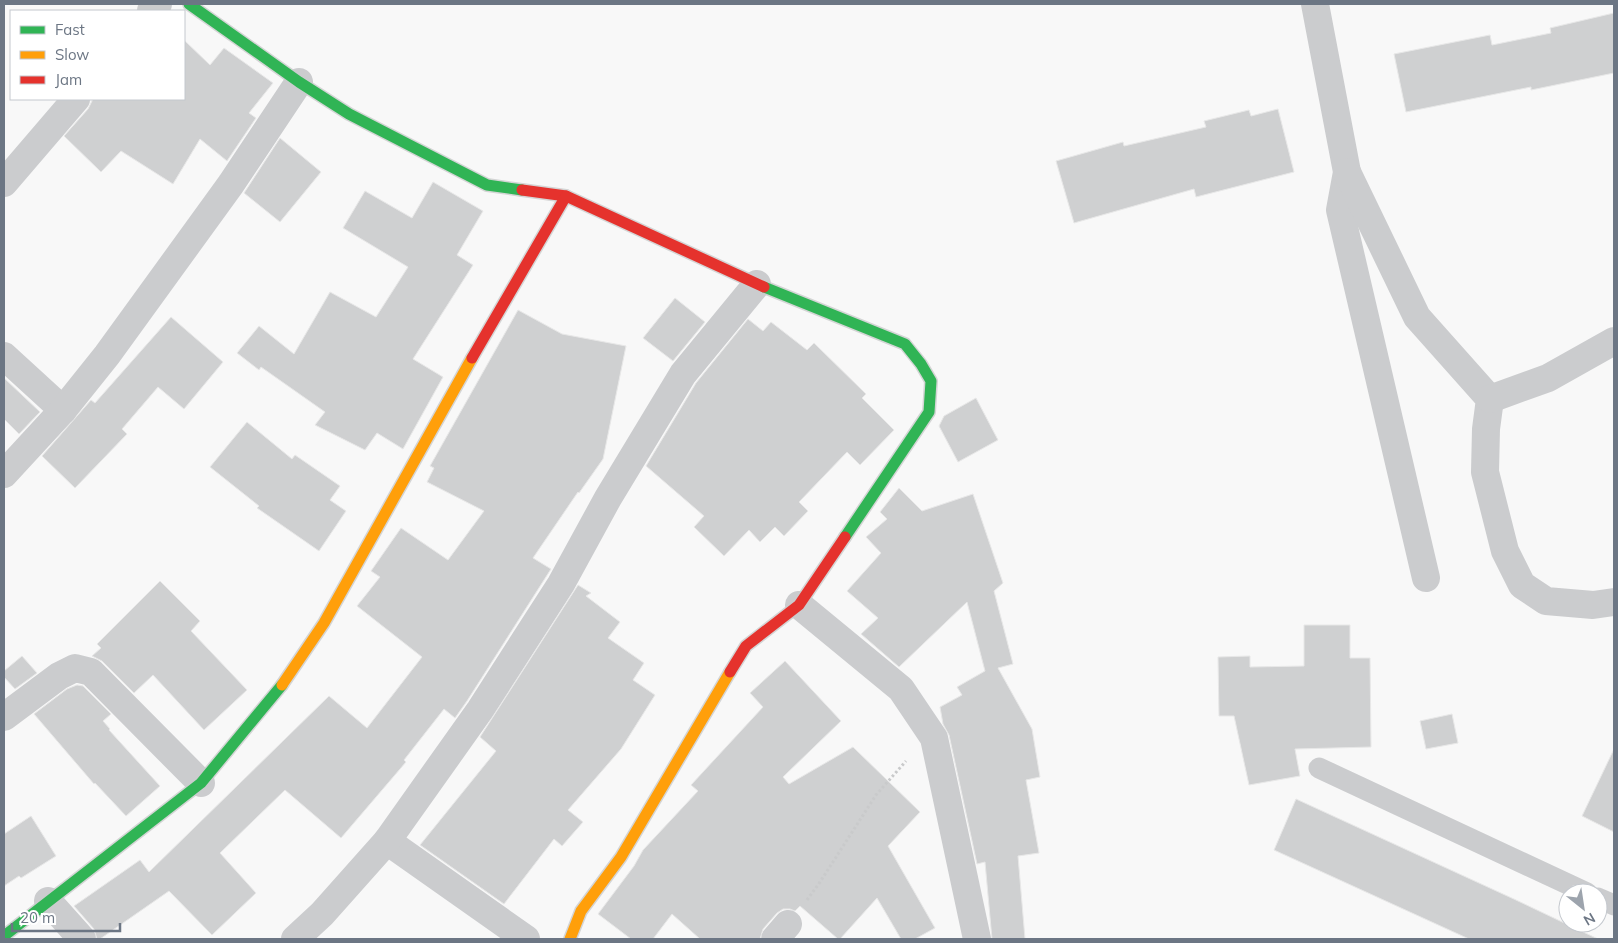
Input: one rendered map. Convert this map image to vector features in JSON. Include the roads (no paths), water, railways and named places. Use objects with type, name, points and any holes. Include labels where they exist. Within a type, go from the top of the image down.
[{"type":"street","points":[[189,4],[299,82],[348,114],[487,185],[566,196],[757,284],[904,344],[921,364],[930,381],[929,412],[800,605],[746,646],[621,857],[581,911],[570,939]]},
{"type":"street","points":[[1315,4],[1347,172],[1418,317],[1490,399],[1486,429],[1485,472],[1505,550],[1522,584],[1546,601],[1593,605],[1614,602]]},
{"type":"street","points":[[4,474],[63,410],[107,355],[232,184],[299,82]]},
{"type":"street","points":[[4,183],[75,100]]},
{"type":"street","points":[[1347,172],[1340,210],[1426,578]]},
{"type":"street","points":[[4,936],[201,783],[275,695],[324,623],[470,361],[566,196]]},
{"type":"street","points":[[294,939],[322,914],[387,841],[480,710],[561,584],[608,498],[683,374],[757,284]]},
{"type":"street","points":[[1490,399],[1548,378],[1614,341]]},
{"type":"street","points":[[4,356],[63,410]]},
{"type":"street","points":[[800,605],[901,689],[934,738],[977,939]]},
{"type":"street","points":[[4,718],[59,676],[75,668],[91,672],[201,783]]},
{"type":"street","points":[[387,841],[526,939]]},
{"type":"street","points":[[48,901],[82,939]]},
{"type":"lane","points":[[1319,768],[1566,883]]}]
